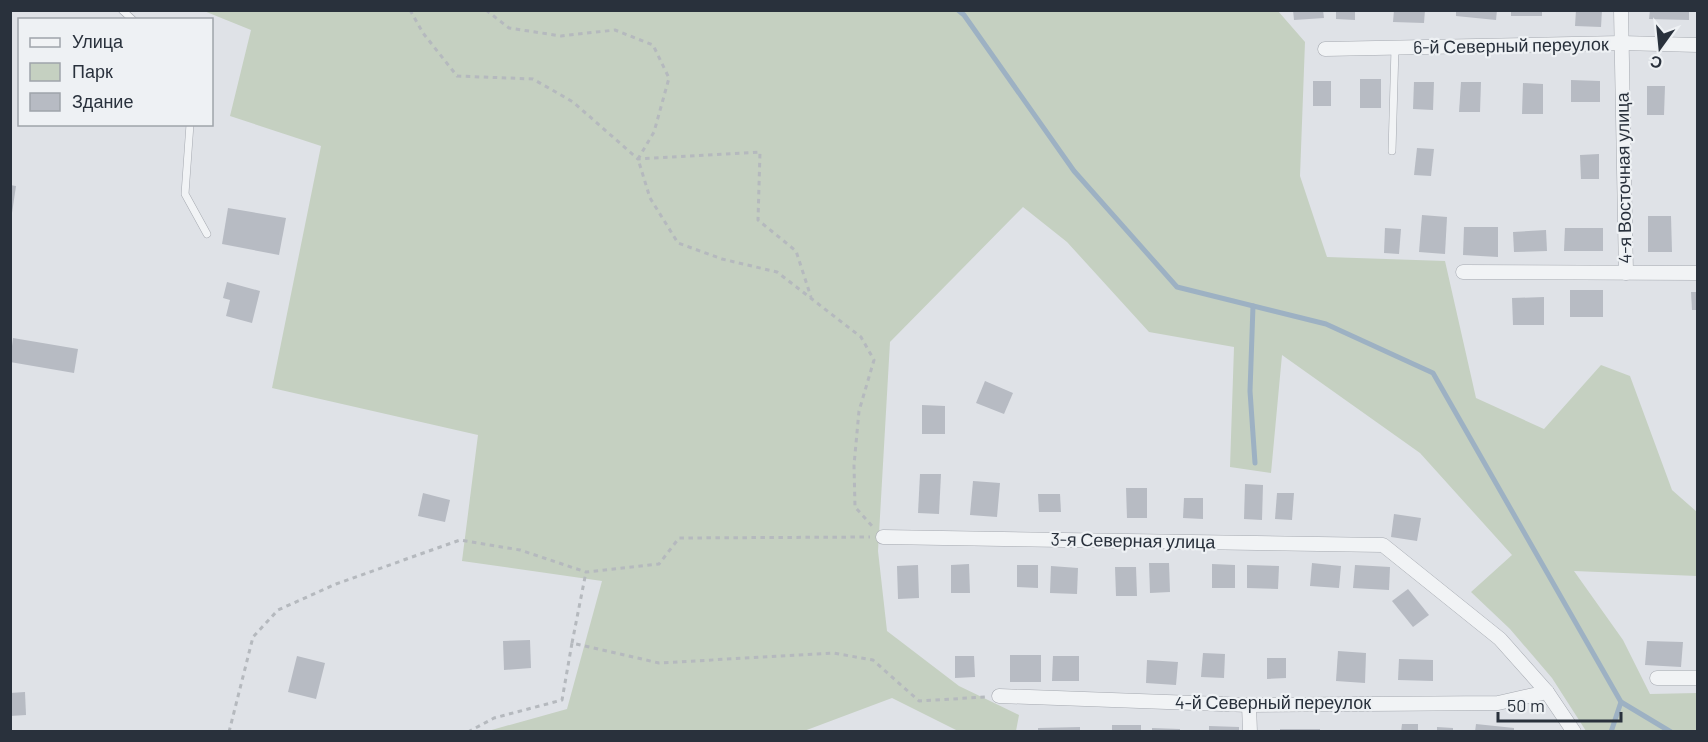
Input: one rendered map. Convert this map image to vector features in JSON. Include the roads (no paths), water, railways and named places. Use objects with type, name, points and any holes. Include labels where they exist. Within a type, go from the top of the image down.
[{"type":"street","name":"4-я Восточная улица","points":[[1621,10],[1626,273]]},
{"type":"street","name":"6-й Северный переулок","points":[[1324,49],[1621,43],[1698,45]]},
{"type":"street","points":[[1463,272],[1698,273]]},
{"type":"street","name":"3-я Северная улица","points":[[883,537],[1383,545],[1500,639],[1547,692]]},
{"type":"street","points":[[1657,678],[1698,678]]},
{"type":"street","points":[[1547,692],[1574,732]]},
{"type":"street","name":"4-й Северный переулок","points":[[999,696],[1249,705],[1498,703],[1547,692]]},
{"type":"street","points":[[1249,705],[1250,732]]},
{"type":"lane","points":[[1392,150],[1395,48]]},
{"type":"lane","points":[[190,126],[185,194],[207,234]]},
{"type":"waterway","points":[[958,10],[964,15],[1074,171],[1177,287],[1326,324],[1433,373],[1621,702],[1671,732]]},
{"type":"waterway","points":[[1253,306],[1250,391],[1255,463]]},
{"type":"waterway","points":[[1611,732],[1621,702]]}]
